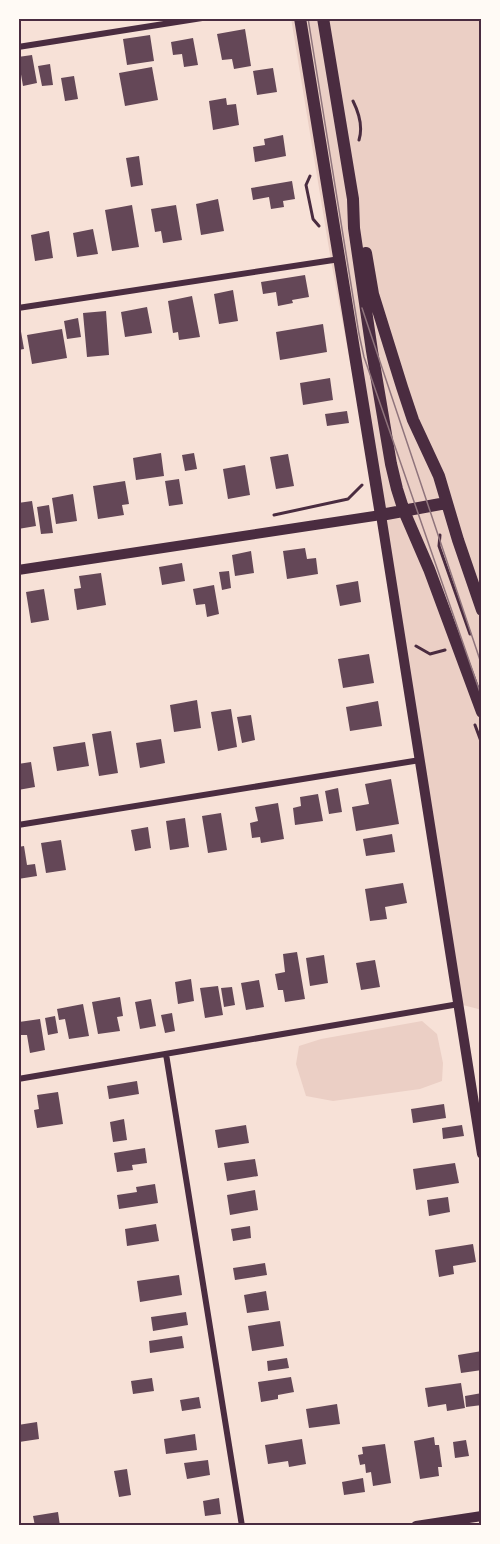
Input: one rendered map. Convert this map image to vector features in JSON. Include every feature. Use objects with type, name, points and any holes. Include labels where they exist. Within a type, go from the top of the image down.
[{"type":"main road","points":[[300,18],[381,515],[446,503]]},
{"type":"main road","points":[[323,18],[353,199],[354,228],[372,351],[392,464],[405,511],[482,712]]},
{"type":"main road","points":[[353,199],[362,227],[374,294],[383,327],[413,420],[439,476],[482,610]]},
{"type":"street","points":[[18,46],[202,18]]},
{"type":"street","points":[[18,308],[340,259]]},
{"type":"street","points":[[18,570],[381,515],[482,1154]]},
{"type":"street","points":[[18,825],[420,760]]},
{"type":"street","points":[[18,1079],[459,1004]]},
{"type":"street","points":[[166,1054],[242,1526]]},
{"type":"street","points":[[416,1526],[482,1516]]},
{"type":"path","points":[[349,94],[357,109],[362,132],[357,148]]},
{"type":"path","points":[[314,169],[306,185],[313,219],[323,231]]},
{"type":"path","points":[[271,516],[348,499],[362,484]]},
{"type":"path","points":[[442,531],[439,546],[470,632],[471,636],[468,640]]},
{"type":"path","points":[[430,654],[444,650]]},
{"type":"shaded area","points":[[291,18],[482,18],[482,1010],[459,1004],[399,622],[331,261]]},
{"type":"shaded area","points":[[422,1021],[437,1034],[443,1063],[442,1081],[420,1089],[333,1101],[306,1096],[296,1064],[299,1046],[321,1039]]},
{"type":"building","points":[[245,29],[251,66],[234,69],[232,59],[222,60],[217,34]]},
{"type":"building","points":[[150,35],[154,61],[127,65],[123,39]]},
{"type":"building","points":[[193,38],[198,65],[184,67],[182,54],[173,55],[171,42]]},
{"type":"building","points":[[32,55],[37,83],[23,86],[18,57]]},
{"type":"building","points":[[50,64],[53,85],[42,86],[38,66]]},
{"type":"building","points":[[152,67],[158,100],[125,106],[119,73]]},
{"type":"building","points":[[273,68],[277,92],[257,95],[253,71]]},
{"type":"building","points":[[74,76],[78,99],[65,101],[61,78]]},
{"type":"building","points":[[226,98],[227,105],[236,104],[239,125],[213,130],[209,101]]},
{"type":"building","points":[[283,135],[286,156],[255,162],[253,147],[265,145],[264,139]]},
{"type":"building","points":[[139,156],[143,185],[131,187],[126,158]]},
{"type":"building","points":[[292,181],[295,199],[283,201],[284,207],[271,209],[269,197],[253,200],[251,188]]},
{"type":"building","points":[[218,199],[224,231],[201,235],[196,204]]},
{"type":"building","points":[[132,205],[139,247],[112,251],[105,210]]},
{"type":"building","points":[[176,205],[182,240],[163,243],[161,231],[155,232],[151,209]]},
{"type":"building","points":[[93,229],[98,254],[77,257],[73,233]]},
{"type":"building","points":[[49,231],[53,258],[35,261],[31,235]]},
{"type":"building","points":[[305,275],[309,297],[292,300],[293,303],[278,306],[276,292],[263,294],[261,282]]},
{"type":"building","points":[[233,290],[238,321],[219,324],[214,294]]},
{"type":"building","points":[[192,296],[200,337],[179,340],[178,332],[173,333],[168,301]]},
{"type":"building","points":[[147,307],[152,333],[125,337],[121,312]]},
{"type":"building","points":[[106,311],[109,355],[87,357],[83,313]]},
{"type":"building","points":[[78,318],[81,337],[67,339],[64,321]]},
{"type":"building","points":[[18,320],[24,349],[18,350]]},
{"type":"building","points":[[323,324],[327,352],[280,360],[276,332]]},
{"type":"building","points":[[62,329],[67,358],[32,364],[27,335]]},
{"type":"building","points":[[330,378],[333,400],[303,405],[300,383]]},
{"type":"building","points":[[347,411],[349,423],[327,426],[325,414]]},
{"type":"building","points":[[161,453],[164,476],[136,480],[133,458]]},
{"type":"building","points":[[194,453],[197,469],[185,471],[182,455]]},
{"type":"building","points":[[288,454],[294,486],[276,489],[270,457]]},
{"type":"building","points":[[245,465],[250,495],[228,499],[223,469]]},
{"type":"building","points":[[179,479],[183,504],[169,506],[165,481]]},
{"type":"building","points":[[125,481],[129,504],[122,505],[124,515],[98,519],[93,486]]},
{"type":"building","points":[[73,494],[77,521],[56,524],[52,498]]},
{"type":"building","points":[[32,501],[36,526],[18,529],[18,503]]},
{"type":"building","points":[[49,505],[53,533],[41,534],[37,507]]},
{"type":"building","points":[[305,548],[307,559],[316,558],[318,574],[287,579],[283,551]]},
{"type":"building","points":[[251,551],[254,573],[235,576],[232,555]]},
{"type":"building","points":[[182,563],[185,581],[162,585],[159,567]]},
{"type":"building","points":[[229,571],[231,588],[222,590],[219,572]]},
{"type":"building","points":[[101,573],[106,605],[77,610],[74,589],[81,588],[79,576]]},
{"type":"building","points":[[358,581],[361,602],[340,606],[336,585]]},
{"type":"building","points":[[214,585],[219,614],[207,617],[205,604],[196,605],[193,589]]},
{"type":"building","points":[[44,589],[49,620],[31,623],[26,592]]},
{"type":"building","points":[[369,654],[374,683],[343,688],[338,659]]},
{"type":"building","points":[[197,700],[201,728],[174,732],[170,705]]},
{"type":"building","points":[[378,701],[382,726],[350,731],[346,707]]},
{"type":"building","points":[[231,709],[237,747],[218,751],[211,712]]},
{"type":"building","points":[[251,715],[255,740],[242,743],[237,717]]},
{"type":"building","points":[[111,731],[118,773],[99,776],[92,734]]},
{"type":"building","points":[[161,739],[165,763],[140,768],[136,743]]},
{"type":"building","points":[[85,742],[89,766],[57,771],[53,747]]},
{"type":"building","points":[[31,762],[35,787],[18,790],[18,764]]},
{"type":"building","points":[[391,779],[399,824],[356,831],[352,807],[369,804],[365,784]]},
{"type":"building","points":[[338,788],[342,812],[329,814],[325,791]]},
{"type":"building","points":[[318,794],[323,821],[295,825],[293,808],[301,806],[300,797]]},
{"type":"building","points":[[278,803],[284,839],[261,843],[260,837],[252,838],[250,823],[258,821],[255,807]]},
{"type":"building","points":[[221,813],[227,850],[208,853],[202,816]]},
{"type":"building","points":[[185,818],[189,847],[170,850],[166,821]]},
{"type":"building","points":[[148,827],[151,848],[135,851],[131,830]]},
{"type":"building","points":[[392,834],[395,852],[366,856],[363,839]]},
{"type":"building","points":[[61,840],[66,870],[46,873],[41,843]]},
{"type":"building","points":[[24,846],[27,865],[35,864],[37,876],[18,879],[18,847]]},
{"type":"building","points":[[403,883],[407,903],[385,907],[387,919],[370,921],[365,889]]},
{"type":"building","points":[[297,952],[305,999],[285,1002],[283,990],[278,990],[275,974],[285,972],[283,954]]},
{"type":"building","points":[[324,955],[328,983],[310,986],[306,958]]},
{"type":"building","points":[[375,960],[380,987],[361,990],[356,963]]},
{"type":"building","points":[[191,979],[194,1001],[178,1004],[175,982]]},
{"type":"building","points":[[259,980],[264,1007],[246,1010],[241,983]]},
{"type":"building","points":[[218,986],[223,1015],[205,1018],[200,988]]},
{"type":"building","points":[[232,987],[235,1005],[224,1007],[221,988]]},
{"type":"building","points":[[120,997],[123,1016],[117,1017],[120,1031],[98,1034],[92,1002]]},
{"type":"building","points":[[151,999],[156,1026],[140,1029],[135,1002]]},
{"type":"building","points":[[83,1004],[89,1036],[69,1039],[65,1019],[59,1020],[57,1009]]},
{"type":"building","points":[[172,1013],[175,1031],[165,1033],[161,1015]]},
{"type":"building","points":[[55,1016],[58,1033],[48,1035],[45,1018]]},
{"type":"building","points":[[40,1019],[45,1050],[30,1053],[27,1035],[21,1035],[19,1022]]},
{"type":"building","points":[[137,1081],[139,1094],[109,1099],[107,1086]]},
{"type":"building","points":[[58,1092],[63,1124],[37,1128],[34,1110],[39,1109],[37,1095]]},
{"type":"building","points":[[444,1104],[446,1118],[413,1123],[411,1109]]},
{"type":"building","points":[[124,1119],[127,1140],[113,1142],[110,1122]]},
{"type":"building","points":[[246,1125],[249,1143],[218,1148],[215,1130]]},
{"type":"building","points":[[462,1125],[464,1136],[443,1139],[442,1128]]},
{"type":"building","points":[[145,1148],[147,1163],[132,1165],[133,1170],[117,1172],[114,1153]]},
{"type":"building","points":[[255,1159],[258,1176],[227,1181],[224,1163]]},
{"type":"building","points":[[455,1163],[459,1183],[416,1190],[413,1169]]},
{"type":"building","points":[[155,1184],[158,1203],[119,1209],[117,1195],[137,1192],[136,1187]]},
{"type":"building","points":[[255,1190],[258,1210],[230,1215],[227,1195]]},
{"type":"building","points":[[448,1197],[450,1212],[429,1216],[427,1200]]},
{"type":"building","points":[[156,1224],[159,1241],[127,1246],[125,1229]]},
{"type":"building","points":[[250,1226],[251,1238],[233,1241],[231,1229]]},
{"type":"building","points":[[473,1244],[476,1262],[453,1266],[454,1274],[439,1277],[435,1250]]},
{"type":"building","points":[[265,1263],[267,1275],[235,1280],[233,1268]]},
{"type":"building","points":[[179,1275],[182,1295],[140,1302],[137,1281]]},
{"type":"building","points":[[266,1291],[269,1310],[247,1313],[244,1295]]},
{"type":"building","points":[[186,1312],[188,1325],[153,1331],[151,1317]]},
{"type":"building","points":[[280,1321],[284,1346],[252,1351],[248,1326]]},
{"type":"building","points":[[182,1336],[184,1348],[150,1353],[149,1341]]},
{"type":"building","points":[[482,1351],[482,1370],[461,1373],[458,1355]]},
{"type":"building","points":[[287,1358],[289,1368],[268,1371],[267,1361]]},
{"type":"building","points":[[291,1377],[294,1392],[278,1395],[278,1399],[261,1402],[258,1382]]},
{"type":"building","points":[[152,1378],[154,1391],[133,1394],[131,1381]]},
{"type":"building","points":[[461,1383],[465,1408],[447,1411],[446,1404],[428,1407],[425,1388]]},
{"type":"building","points":[[482,1393],[482,1405],[466,1407],[465,1396]]},
{"type":"building","points":[[199,1397],[201,1408],[182,1411],[180,1400]]},
{"type":"building","points":[[337,1404],[340,1424],[309,1428],[306,1409]]},
{"type":"building","points":[[37,1422],[39,1439],[19,1442],[18,1425]]},
{"type":"building","points":[[195,1434],[197,1450],[166,1454],[164,1439]]},
{"type":"building","points":[[434,1437],[435,1445],[439,1445],[442,1467],[438,1467],[439,1476],[420,1479],[414,1441]]},
{"type":"building","points":[[302,1439],[306,1464],[289,1467],[288,1461],[268,1464],[265,1445]]},
{"type":"building","points":[[466,1440],[469,1456],[455,1458],[453,1442]]},
{"type":"building","points":[[385,1444],[391,1483],[373,1486],[371,1472],[366,1473],[365,1464],[360,1465],[358,1455],[363,1454],[362,1447]]},
{"type":"building","points":[[208,1460],[210,1475],[187,1479],[184,1463]]},
{"type":"building","points":[[127,1469],[131,1495],[119,1497],[114,1471]]},
{"type":"building","points":[[363,1478],[365,1492],[344,1495],[342,1482]]},
{"type":"building","points":[[219,1498],[221,1514],[205,1516],[203,1501]]},
{"type":"building","points":[[58,1512],[60,1526],[35,1526],[33,1516]]},
{"type":"tram line","points":[[308,18],[364,357],[482,698]]},
{"type":"tram line","points":[[362,308],[482,666]]}]
